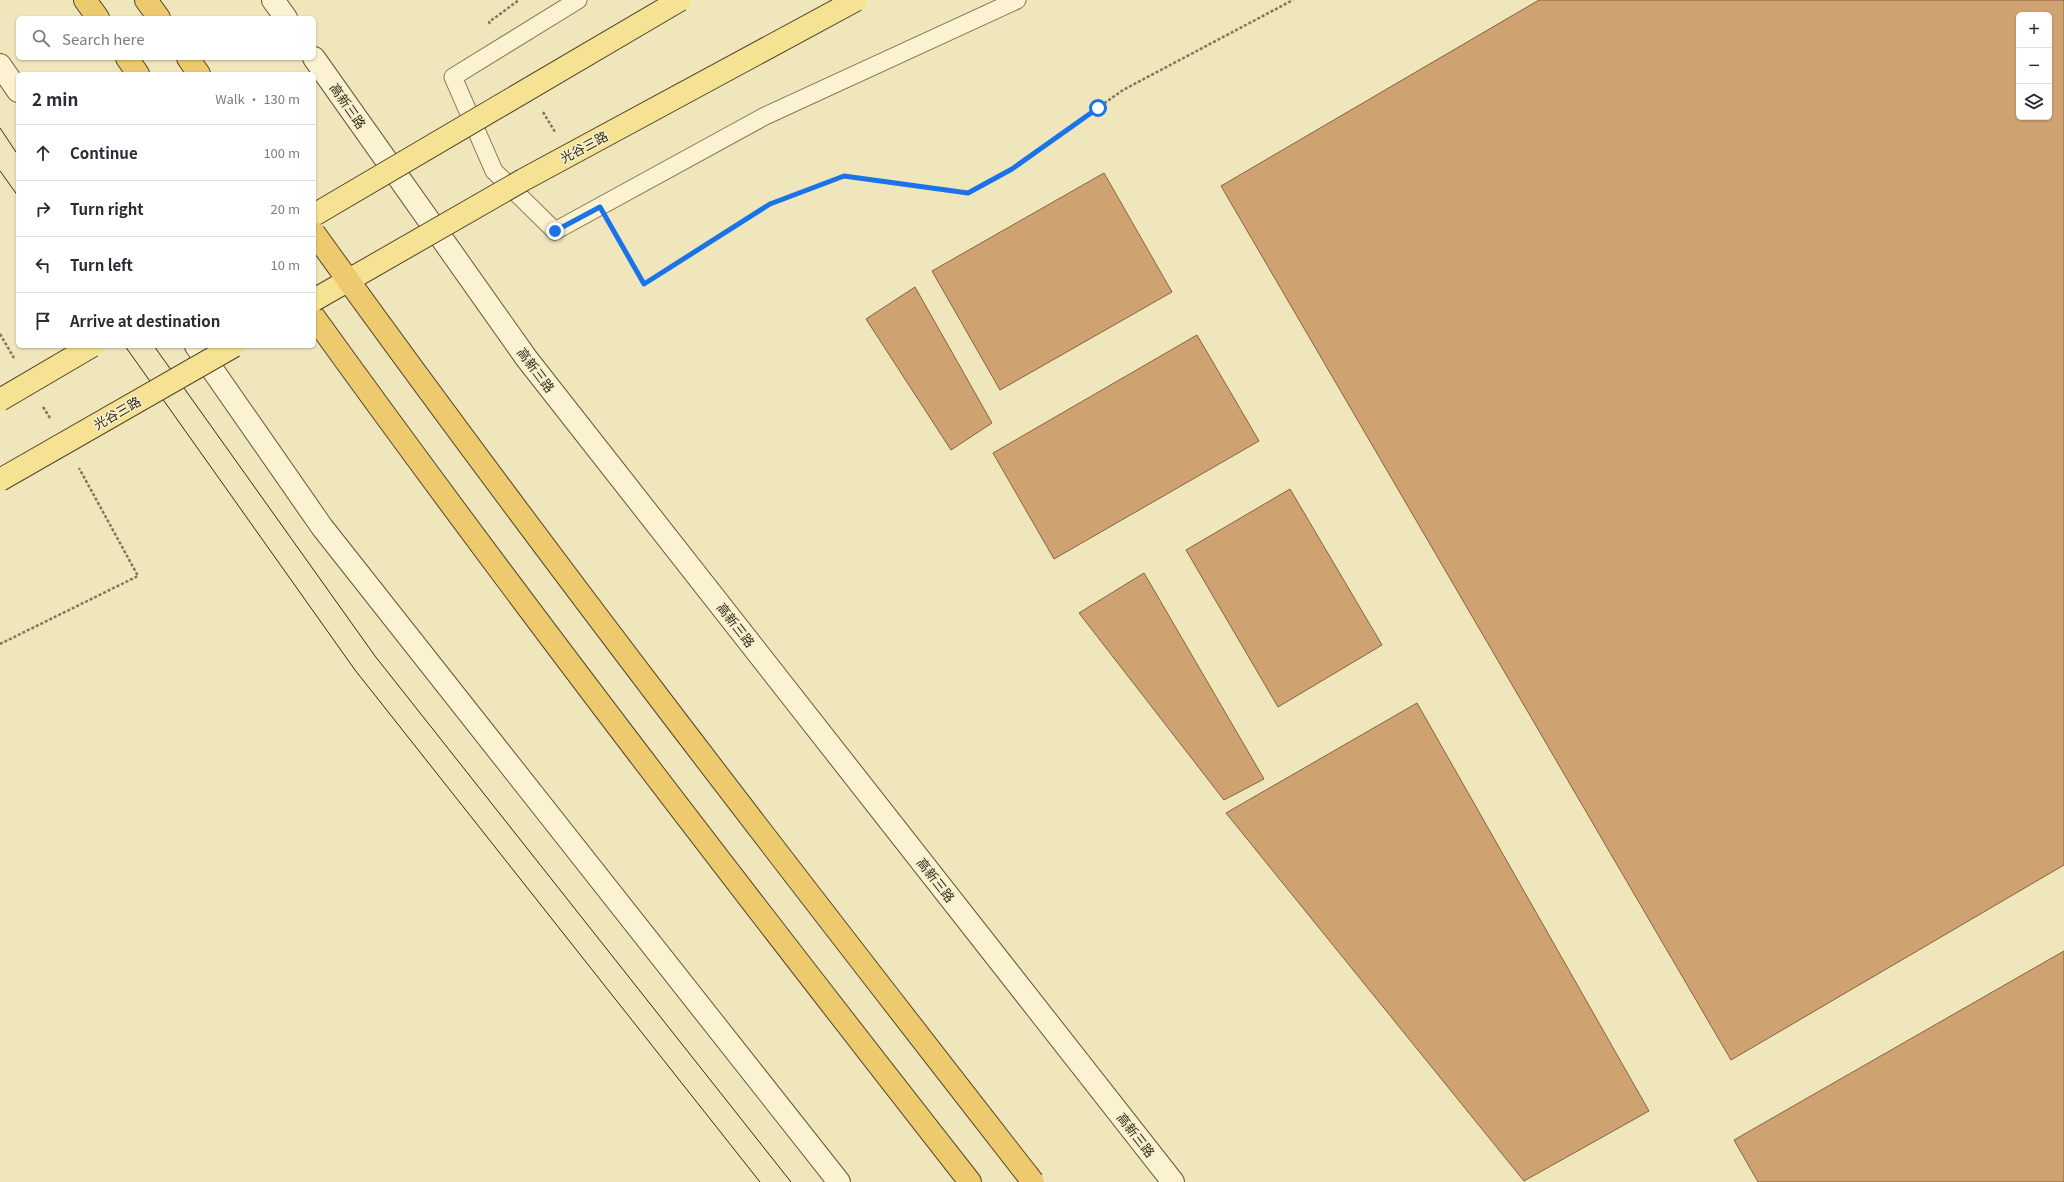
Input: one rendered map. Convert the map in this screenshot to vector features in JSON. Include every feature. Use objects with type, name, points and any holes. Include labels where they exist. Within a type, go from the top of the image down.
[{"type":"highway","points":[[85,0],[97,16]]},
{"type":"highway","points":[[146,0],[158,16]]},
{"type":"highway","points":[[128,60],[137,72]]},
{"type":"highway","points":[[189,60],[198,72]]},
{"type":"highway","points":[[316,236],[440,409],[812,898],[1033,1182]]},
{"type":"highway","points":[[316,320],[401,438],[733,876],[970,1182]]},
{"type":"main road","points":[[273,0],[285,16]]},
{"type":"main road","points":[[316,215],[680,0]]},
{"type":"main road","name":"光谷三路","points":[[316,299],[523,180],[856,0]]},
{"type":"main road","name":"高新三路","points":[[315,60],[527,360],[1173,1182]]},
{"type":"main road","points":[[0,65],[16,88]]},
{"type":"main road","points":[[0,400],[89,348]]},
{"type":"main road","points":[[197,348],[322,527],[839,1182]]},
{"type":"main road","name":"光谷三路","points":[[0,480],[231,348]]},
{"type":"lane","points":[[578,0],[453,76],[494,171],[555,231],[765,116],[1017,0]]},
{"type":"path","points":[[600,207],[644,284],[770,204],[844,176],[968,193],[1012,169],[1123,90],[1293,0]]},
{"type":"path","points":[[0,334],[16,361]]},
{"type":"path","points":[[40,402],[52,423]]},
{"type":"path","points":[[0,644],[138,576],[77,464]]},
{"type":"building","points":[[1539,0],[2064,0],[2064,865],[1731,1060],[1221,186]]},
{"type":"building","points":[[1104,173],[1172,292],[1000,390],[932,271]]},
{"type":"building","points":[[915,287],[992,423],[951,450],[866,319]]},
{"type":"building","points":[[1197,335],[1259,441],[1054,559],[993,453]]},
{"type":"building","points":[[1290,489],[1382,645],[1278,707],[1186,550]]},
{"type":"building","points":[[1144,573],[1264,779],[1224,800],[1079,613]]},
{"type":"building","points":[[1417,703],[1649,1111],[1524,1181],[1226,813]]},
{"type":"building","points":[[2064,951],[2064,1182],[1758,1182],[1734,1140]]},
{"type":"tram line","points":[[0,128],[16,152]]},
{"type":"tram line","points":[[0,171],[16,193]]},
{"type":"tram line","points":[[126,348],[355,670],[760,1182]]},
{"type":"tram line","points":[[155,348],[375,656],[791,1182]]},
{"type":"route","points":[[555,231],[600,207],[644,284],[770,204],[844,176],[968,193],[1012,169],[1098,108]]}]
